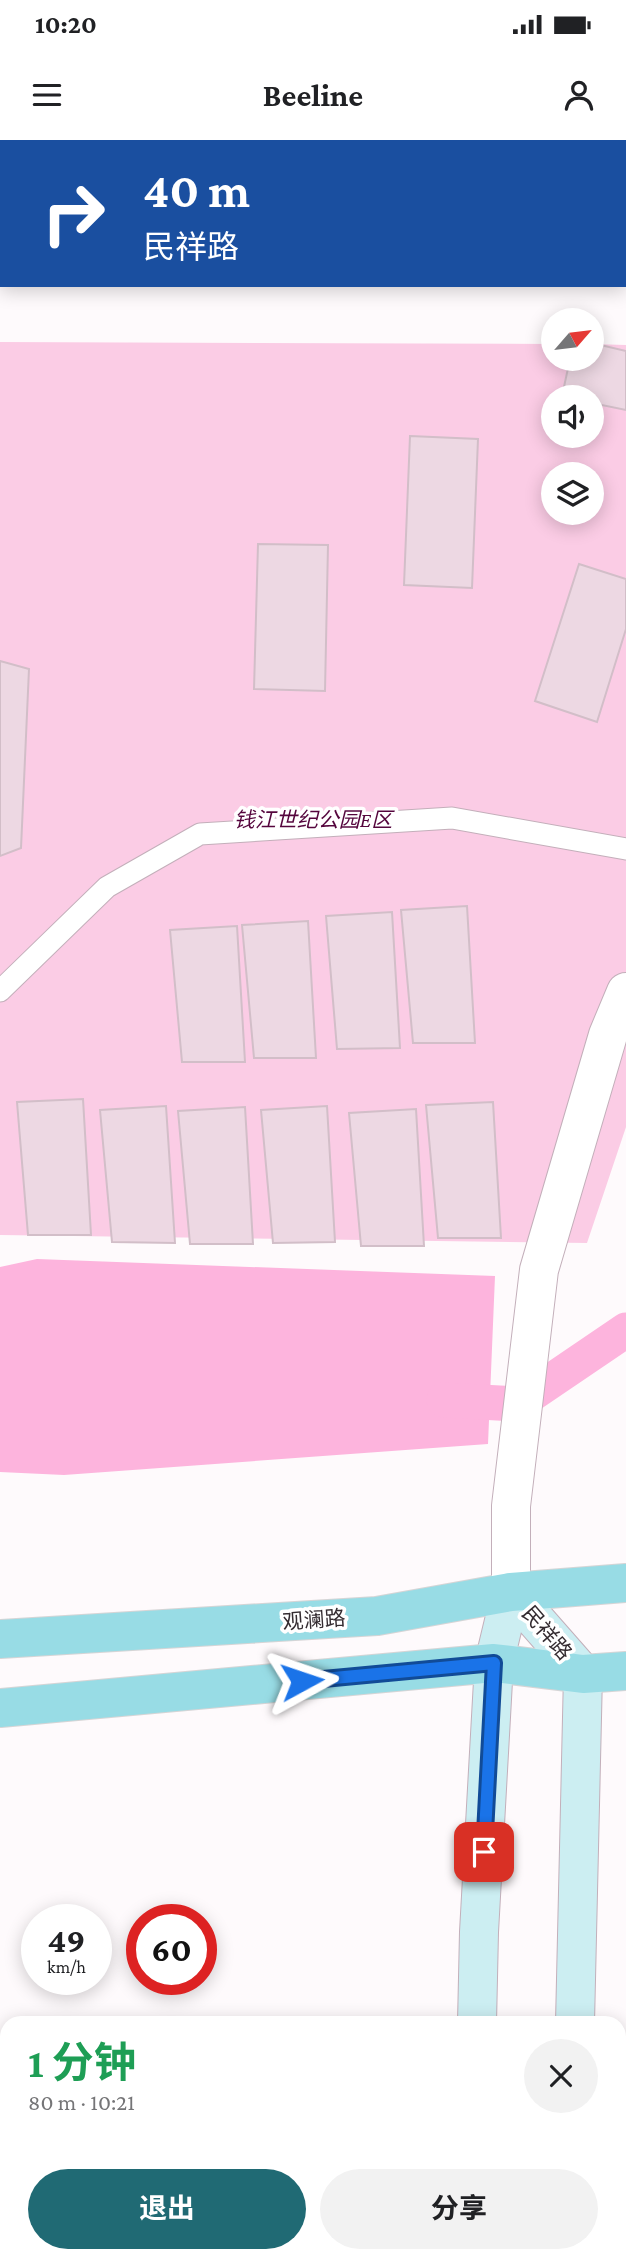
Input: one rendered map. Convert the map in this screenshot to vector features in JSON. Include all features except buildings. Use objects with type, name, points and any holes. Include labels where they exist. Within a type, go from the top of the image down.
[{"type":"main road","name":"观澜路","points":[[0,1639],[377,1616],[511,1592],[626,1583]]},
{"type":"main road","name":"民祥路","points":[[477,2016],[494,1663],[511,1592]]},
{"type":"main road","name":"民祥路","points":[[511,1592],[583,1674],[575,2016]]},
{"type":"main road","points":[[0,1708],[494,1663],[583,1674],[626,1671]]},
{"type":"street","points":[[511,1592],[511,1506],[539,1270],[608,1035],[626,992]]},
{"type":"lane","points":[[0,991],[107,887],[200,834],[452,818],[626,849]]},
{"type":"green space","name":"钱江世纪公园E区","points":[[0,342],[541,344],[541,371],[604,371],[604,344],[626,345],[626,1127],[587,1243],[0,1235]]},
{"type":"shaded area","points":[[37,1259],[495,1276],[488,1444],[64,1475],[0,1472],[0,1267]]},
{"type":"waterway","points":[[444,1400],[517,1404],[626,1330]]},
{"type":"route","points":[[302,1681],[494,1663],[484,1852]]}]
